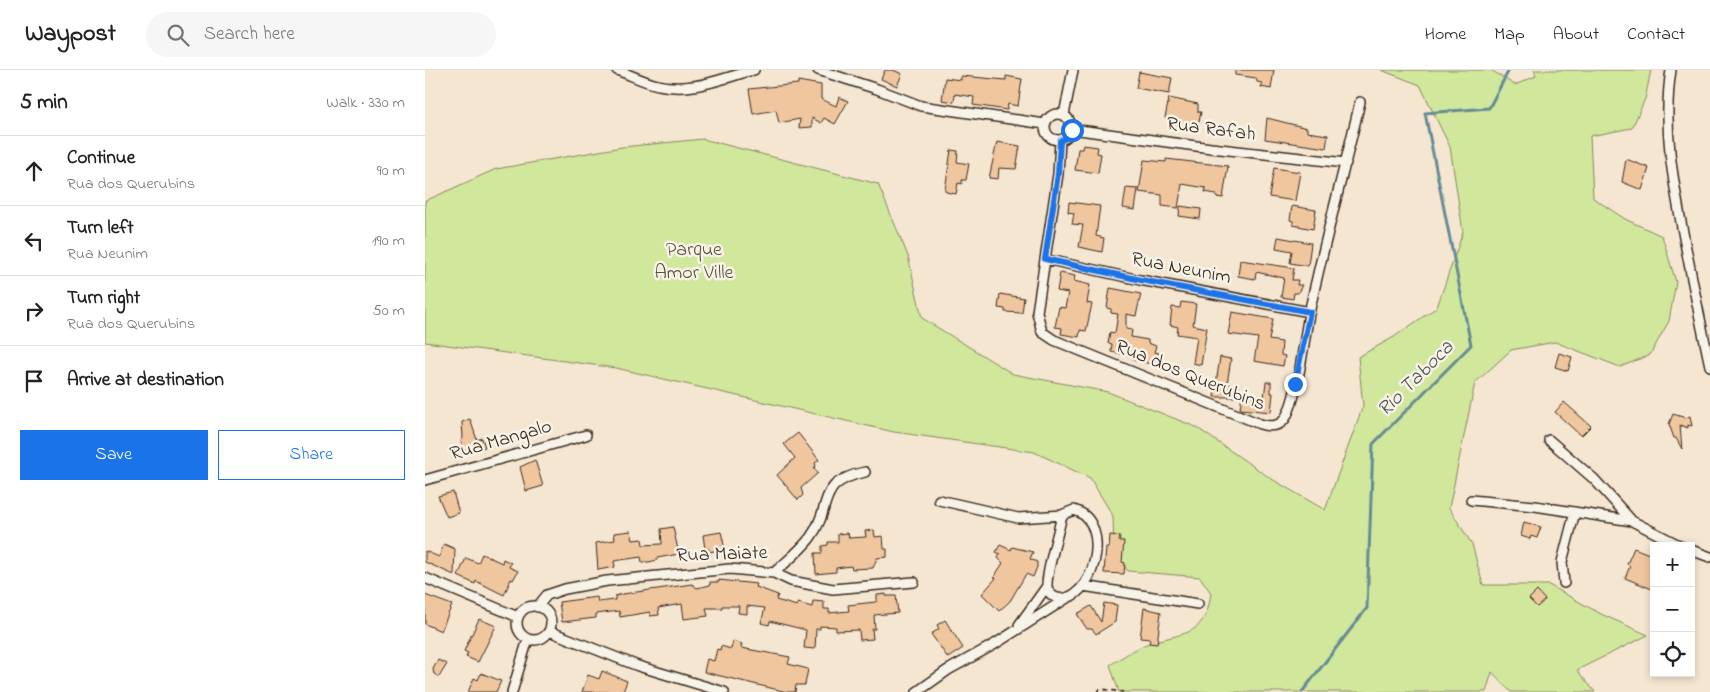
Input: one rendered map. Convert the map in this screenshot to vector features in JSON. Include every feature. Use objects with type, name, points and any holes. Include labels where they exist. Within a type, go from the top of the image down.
[{"type":"street","points":[[617,70],[657,85],[680,88],[708,84],[754,70]]},
{"type":"street","points":[[818,70],[877,89],[921,106],[1045,124]]},
{"type":"street","points":[[1064,114],[1073,70]]},
{"type":"street","points":[[1671,70],[1667,97],[1669,151],[1675,194],[1710,366]]},
{"type":"street","name":"Rua dos Querubins","points":[[1060,141],[1058,174],[1037,312],[1039,326],[1047,336],[1267,426],[1277,425],[1287,416],[1327,230],[1360,102]]},
{"type":"street","points":[[1056,113],[1064,114],[1071,121],[1072,130],[1068,137],[1060,141],[1048,136],[1045,124],[1049,117],[1056,113]]},
{"type":"street","name":"Rua Rafah","points":[[1072,130],[1345,163]]},
{"type":"street","name":"Rua Neunim","points":[[1045,259],[1141,280],[1310,312]]},
{"type":"street","name":"Rua Mangalo","points":[[425,480],[586,435]]},
{"type":"street","points":[[1549,440],[1594,479],[1632,521]]},
{"type":"street","name":"Rua Maiate","points":[[537,607],[547,595],[565,589],[607,581],[730,569],[774,573],[811,537],[829,493],[837,482],[848,476],[865,472]]},
{"type":"street","points":[[917,692],[948,670],[1077,593],[1083,586],[1093,566],[1095,533],[1091,521],[1084,513],[1074,510],[1063,515],[1018,518],[939,500]]},
{"type":"street","points":[[1471,500],[1575,512],[1632,521],[1673,542]]},
{"type":"street","points":[[1564,582],[1562,562],[1575,512]]},
{"type":"street","points":[[1016,630],[1047,586],[1063,515]]},
{"type":"street","points":[[1695,551],[1710,557]]},
{"type":"street","points":[[774,573],[791,581],[833,589],[913,582]]},
{"type":"street","points":[[425,578],[518,617]]},
{"type":"street","points":[[1047,586],[1052,596],[1067,598]]},
{"type":"street","points":[[1083,586],[1198,604]]},
{"type":"street","points":[[530,607],[537,607],[543,609],[550,619],[549,631],[540,639],[528,639],[519,630],[518,617],[530,607]]},
{"type":"street","points":[[549,631],[638,666],[724,692]]},
{"type":"street","points":[[513,692],[528,639]]},
{"type":"path","points":[[1098,692],[1100,689],[1123,692]]},
{"type":"green space","name":"Parque Amor Ville","points":[[1381,70],[1491,70],[1515,85],[1536,76],[1534,70],[1651,70],[1645,99],[1632,128],[1590,136],[1593,198],[1625,219],[1662,236],[1676,282],[1669,321],[1650,355],[1620,367],[1555,342],[1511,350],[1475,383],[1449,508],[1472,544],[1483,585],[1549,585],[1601,614],[1648,635],[1577,670],[1595,692],[1511,692],[1492,672],[1486,692],[1119,692],[1110,665],[1144,645],[1189,632],[1197,627],[1208,608],[1211,593],[1200,577],[1128,571],[1114,554],[1113,516],[1090,478],[1034,452],[894,432],[616,368],[425,342],[425,201],[496,169],[622,147],[703,139],[878,184],[908,256],[922,318],[1013,374],[1108,392],[1196,427],[1270,478],[1325,510],[1363,406],[1358,357],[1394,337],[1437,307],[1463,232],[1450,147],[1420,85]]},
{"type":"building","points":[[885,70],[893,70],[902,74],[897,86],[881,79]]},
{"type":"building","points":[[1235,70],[1274,70],[1271,89],[1261,87],[1262,83],[1257,82],[1256,78],[1235,75]]},
{"type":"building","points":[[1139,72],[1172,78],[1169,94],[1136,88]]},
{"type":"building","points":[[961,76],[1006,80],[1006,76],[1022,79],[1018,106],[1008,104],[1007,110],[973,105],[974,97],[955,94],[954,102],[942,100],[945,78],[961,80]]},
{"type":"building","points":[[798,81],[821,85],[821,99],[836,106],[839,97],[848,101],[835,124],[824,118],[821,123],[812,118],[812,127],[799,128],[800,119],[779,123],[776,110],[753,114],[749,89],[798,84]]},
{"type":"building","points":[[1169,98],[1198,104],[1198,112],[1201,112],[1199,122],[1194,121],[1191,132],[1176,125],[1176,121],[1165,118]]},
{"type":"building","points":[[1267,118],[1307,128],[1307,132],[1328,135],[1326,148],[1265,139]]},
{"type":"building","points":[[997,142],[1020,146],[1016,169],[999,168],[998,179],[989,178]]},
{"type":"building","points":[[1083,145],[1098,147],[1097,153],[1101,154],[1098,173],[1075,170],[1078,149],[1082,149]]},
{"type":"building","points":[[951,150],[958,151],[957,162],[969,164],[966,180],[962,180],[962,184],[958,183],[956,194],[946,192],[945,190]]},
{"type":"building","points":[[1166,159],[1228,166],[1223,198],[1216,197],[1216,194],[1205,192],[1206,188],[1182,184],[1178,208],[1162,206],[1162,195],[1139,192],[1144,160],[1166,162]]},
{"type":"building","points":[[1626,159],[1649,168],[1642,190],[1622,182]]},
{"type":"building","points":[[1274,168],[1300,172],[1295,201],[1269,197]]},
{"type":"building","points":[[1126,188],[1138,189],[1135,210],[1123,208]]},
{"type":"building","points":[[1069,202],[1100,206],[1096,236],[1104,238],[1102,252],[1079,247],[1083,225],[1072,224],[1074,213],[1068,212]]},
{"type":"building","points":[[1180,206],[1201,209],[1200,219],[1179,216]]},
{"type":"building","points":[[1292,206],[1316,210],[1313,229],[1293,225],[1293,221],[1290,220]]},
{"type":"building","points":[[1278,237],[1311,243],[1308,266],[1290,263],[1292,251],[1276,248]]},
{"type":"building","points":[[1240,260],[1294,268],[1292,280],[1298,280],[1297,285],[1302,285],[1298,293],[1294,293],[1293,299],[1281,297],[1284,278],[1256,272],[1255,279],[1238,276]]},
{"type":"building","points":[[1060,273],[1075,276],[1074,281],[1090,285],[1087,303],[1092,304],[1086,331],[1080,330],[1079,337],[1061,334],[1062,328],[1055,327],[1059,307],[1065,308],[1068,293],[1057,291]]},
{"type":"building","points":[[1110,288],[1141,294],[1136,316],[1126,314],[1126,329],[1132,330],[1131,337],[1148,340],[1148,343],[1156,346],[1154,352],[1159,353],[1157,361],[1152,360],[1152,364],[1133,360],[1134,356],[1111,352],[1112,344],[1108,343],[1110,332],[1115,333],[1118,314],[1111,313],[1111,309],[1107,308]]},
{"type":"building","points":[[1000,294],[1024,298],[1022,313],[1005,312],[1005,309],[998,308]]},
{"type":"building","points":[[1181,302],[1196,304],[1193,325],[1207,328],[1201,365],[1193,363],[1197,337],[1177,334],[1178,327],[1170,325],[1172,307],[1180,308]]},
{"type":"building","points":[[1232,312],[1273,319],[1269,340],[1282,342],[1281,355],[1285,356],[1283,366],[1254,361],[1258,338],[1228,334]]},
{"type":"building","points":[[1559,353],[1572,357],[1568,371],[1555,367]]},
{"type":"building","points":[[1220,357],[1231,359],[1227,384],[1239,386],[1238,397],[1214,397]]},
{"type":"building","points":[[1266,382],[1271,382],[1271,393],[1273,393],[1271,412],[1240,409],[1242,394],[1264,397]]},
{"type":"building","points":[[1564,402],[1591,426],[1581,436],[1555,412]]},
{"type":"building","points":[[1673,414],[1686,418],[1690,416],[1692,426],[1688,425],[1688,428],[1680,425],[1682,449],[1676,438],[1674,438],[1669,424]]},
{"type":"building","points":[[470,419],[477,440],[482,438],[485,447],[464,454],[461,441],[463,438],[462,422]]},
{"type":"building","points":[[798,433],[819,460],[815,463],[816,466],[814,468],[818,473],[801,488],[803,495],[798,500],[777,475],[795,458],[784,444]]},
{"type":"building","points":[[535,460],[543,486],[526,491],[520,467]]},
{"type":"building","points":[[453,492],[459,513],[447,517],[438,496]]},
{"type":"building","points":[[1524,522],[1541,527],[1537,538],[1531,536],[1530,539],[1521,536]]},
{"type":"building","points":[[673,527],[679,554],[657,558],[657,560],[649,562],[642,562],[641,557],[614,561],[615,567],[598,570],[596,543],[615,540],[614,533],[631,531],[633,540],[642,539],[643,545],[662,544],[661,529]]},
{"type":"building","points":[[874,530],[875,537],[883,536],[887,557],[877,558],[873,568],[852,569],[851,566],[836,568],[836,572],[816,574],[815,553],[822,553],[822,546],[828,545],[828,542],[838,542],[838,534],[848,533],[849,538],[866,537],[865,531]]},
{"type":"building","points":[[721,532],[725,549],[709,552],[709,549],[705,549],[703,535]]},
{"type":"building","points":[[1110,535],[1120,536],[1119,541],[1124,541],[1122,562],[1125,563],[1124,574],[1104,573],[1106,548],[1109,548]]},
{"type":"building","points":[[444,544],[455,549],[454,575],[425,562],[425,551],[439,557]]},
{"type":"building","points":[[1000,545],[1011,550],[1012,547],[1033,552],[1030,559],[1037,562],[1037,567],[1033,577],[1026,574],[1010,601],[999,611],[982,594],[996,578],[994,577],[1003,563],[998,558],[1000,554],[996,552]]},
{"type":"building","points":[[1634,548],[1650,554],[1650,588],[1625,578],[1630,566],[1627,564]]},
{"type":"building","points":[[482,554],[502,563],[503,559],[511,563],[509,567],[518,571],[513,580],[511,579],[504,595],[476,581],[475,584],[458,576],[466,558],[478,563]]},
{"type":"building","points":[[719,580],[757,584],[756,587],[778,595],[776,600],[797,606],[798,603],[812,607],[813,601],[824,602],[824,609],[829,609],[829,613],[849,611],[848,605],[875,602],[877,601],[877,595],[886,594],[886,596],[896,596],[898,613],[874,615],[875,629],[872,629],[873,639],[860,640],[859,630],[836,631],[836,627],[820,626],[820,629],[816,629],[815,649],[804,648],[806,630],[770,621],[769,625],[761,623],[765,608],[747,606],[747,614],[738,613],[739,606],[722,606],[722,608],[706,608],[708,616],[684,619],[682,604],[658,608],[659,615],[650,616],[650,612],[620,617],[619,611],[596,614],[596,618],[562,622],[559,602],[597,597],[598,602],[615,600],[615,596],[623,594],[692,584],[697,588],[710,585],[710,582],[719,582]]},
{"type":"building","points":[[1537,591],[1545,600],[1537,607],[1529,599]]},
{"type":"building","points":[[425,595],[452,605],[441,631],[425,624]]},
{"type":"building","points":[[1104,603],[1117,605],[1115,622],[1096,634],[1092,629],[1087,629],[1077,614],[1091,606],[1101,622]]},
{"type":"building","points":[[1144,608],[1161,612],[1157,644],[1149,643],[1150,639],[1140,638]]},
{"type":"building","points":[[479,619],[496,626],[478,662],[466,657],[468,653],[464,651]]},
{"type":"building","points":[[945,620],[963,648],[948,658],[931,634],[939,629],[937,625]]},
{"type":"building","points":[[733,641],[742,644],[741,648],[790,657],[788,664],[808,669],[805,685],[796,685],[795,692],[787,692],[704,672],[707,659],[714,661],[717,649],[720,650],[721,646],[731,649]]},
{"type":"building","points":[[438,660],[447,664],[439,677],[434,674],[433,669]]},
{"type":"building","points":[[602,671],[627,681],[623,692],[582,692],[588,675],[599,679]]},
{"type":"building","points":[[481,673],[501,681],[496,692],[468,692],[474,678],[478,680]]},
{"type":"waterway","name":"Rio Taboca","points":[[1302,692],[1367,608],[1373,444],[1471,345],[1425,113],[1489,108],[1509,70]]},
{"type":"route","points":[[1072,130],[1068,137],[1060,141],[1058,174],[1045,259],[1141,280],[1310,312],[1295,384]]}]
